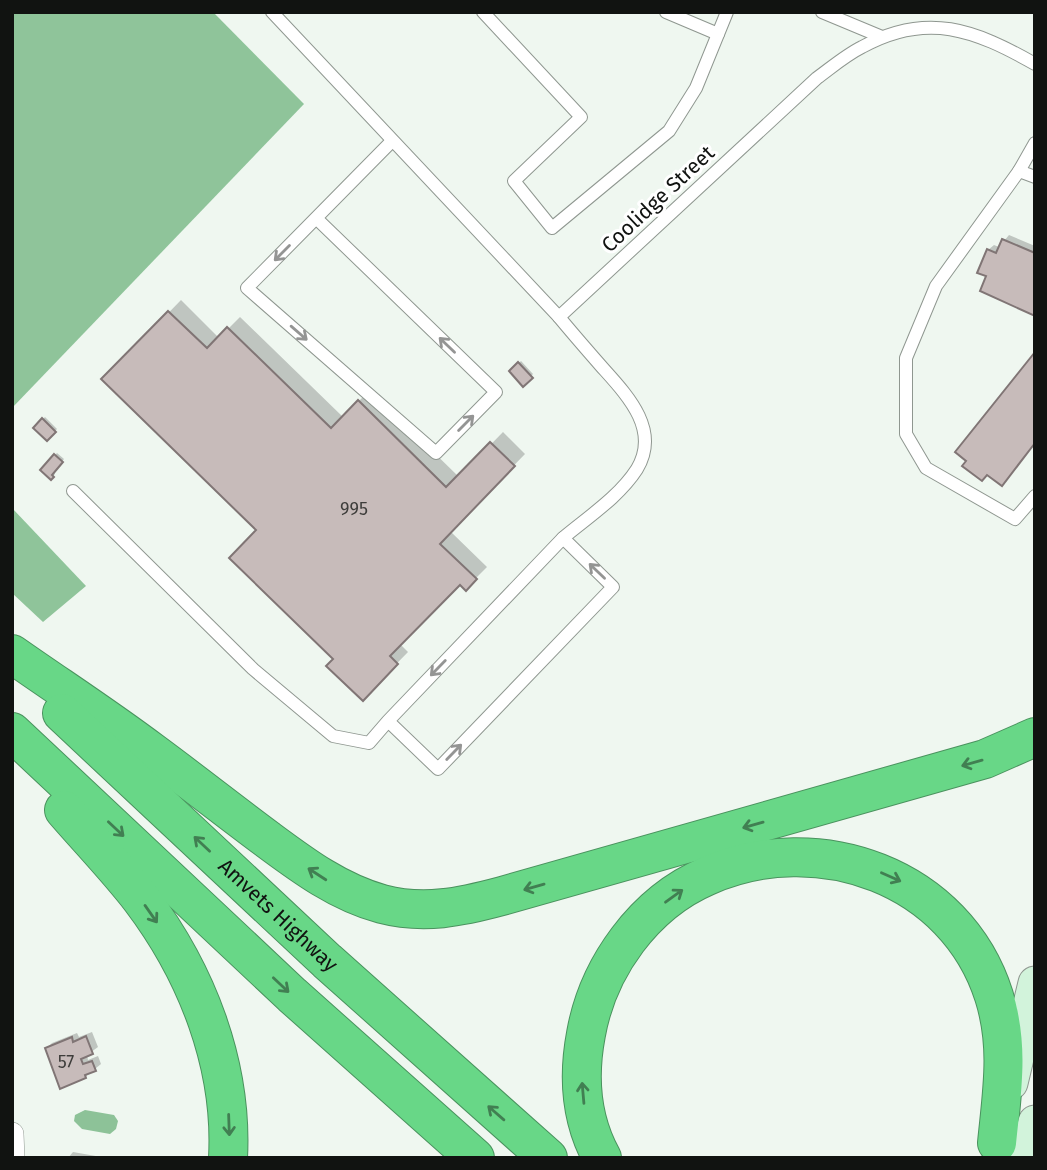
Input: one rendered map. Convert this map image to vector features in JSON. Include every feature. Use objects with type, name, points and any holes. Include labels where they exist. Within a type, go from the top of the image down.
[{"type":"highway","points":[[12,654],[151,750],[223,807],[325,880],[380,904],[417,910],[458,907],[515,892],[985,759],[1035,737]]},
{"type":"highway","name":"Amvets Highway","points":[[12,666],[327,961],[548,1158]]},
{"type":"highway","points":[[12,732],[292,995],[475,1158]]},
{"type":"highway","points":[[12,750],[140,898],[175,951],[207,1022],[224,1074],[229,1120],[228,1158]]},
{"type":"highway","points":[[602,1158],[584,1106],[581,1084],[582,1053],[588,1021],[610,967],[641,924],[683,889],[707,876],[739,865],[774,859],[808,858],[874,870],[905,884],[927,899],[965,938],[993,993],[1003,1034],[1012,1150]]},
{"type":"main road","points":[[1012,1150],[1035,983]]},
{"type":"main road","points":[[1012,1150],[1035,1122]]},
{"type":"street","points":[[12,1134],[13,1158]]},
{"type":"lane","points":[[74,491],[253,668],[333,736],[369,743],[563,538],[616,495],[643,457],[645,441],[642,423],[632,402],[559,317],[272,12]]},
{"type":"lane","points":[[483,12],[581,117],[514,181],[552,228],[670,131],[696,88],[727,12]]},
{"type":"lane","points":[[666,12],[718,34]]},
{"type":"lane","points":[[822,12],[882,37]]},
{"type":"lane","name":"Coolidge Street","points":[[559,317],[817,78],[860,48],[882,37],[922,27],[946,28],[994,41],[1035,64]]},
{"type":"lane","points":[[317,219],[496,393],[436,453],[247,288],[392,141]]},
{"type":"lane","points":[[1035,143],[1020,171],[936,286],[906,358],[906,433],[926,468],[1015,519],[1035,496]]},
{"type":"lane","points":[[1020,171],[1035,177]]},
{"type":"lane","points":[[388,721],[438,769],[613,587],[563,538]]},
{"type":"shaded area","points":[[12,12],[213,12],[304,104],[12,408]]},
{"type":"shaded area","points":[[12,508],[86,586],[43,622],[12,593]]},
{"type":"shaded area","points":[[85,1110],[114,1115],[118,1121],[116,1129],[110,1134],[82,1129],[74,1121],[75,1115]]},
{"type":"building","points":[[1002,239],[1035,253],[1035,316],[980,291],[986,276],[977,273],[987,249],[996,253]]},
{"type":"building","points":[[168,311],[207,348],[227,327],[331,428],[358,400],[446,487],[490,442],[515,466],[440,544],[477,579],[466,591],[460,585],[390,656],[398,664],[363,701],[326,666],[333,659],[229,558],[256,530],[101,379]]},
{"type":"building","points":[[1035,352],[1035,443],[1002,486],[987,475],[982,481],[962,466],[966,461],[955,452]]},
{"type":"building","points":[[518,362],[533,378],[523,387],[509,371]]},
{"type":"building","points":[[42,418],[56,432],[47,441],[33,428]]},
{"type":"building","points":[[54,454],[63,462],[51,480],[40,470]]},
{"type":"building","points":[[86,1036],[93,1054],[81,1059],[83,1064],[92,1061],[96,1071],[60,1089],[45,1048],[72,1037],[73,1042]]}]
